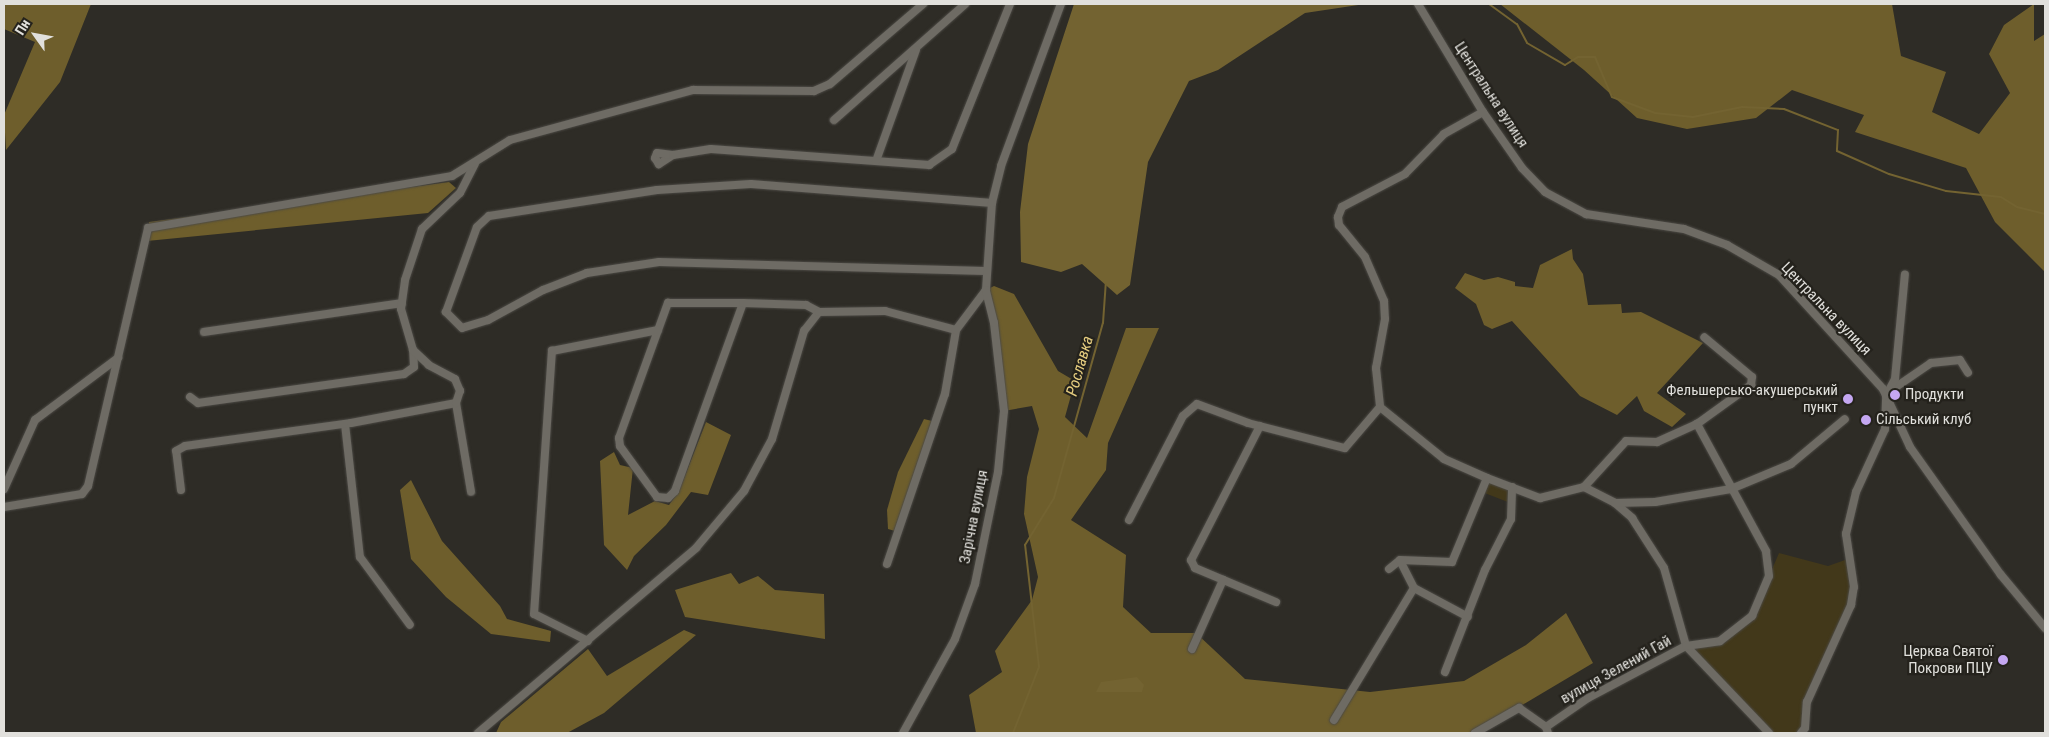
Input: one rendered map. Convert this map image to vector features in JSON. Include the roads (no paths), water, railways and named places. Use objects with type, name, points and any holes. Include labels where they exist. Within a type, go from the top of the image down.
[{"type":"street","points":[[4,507],[82,494],[88,486],[148,228],[452,176],[510,140],[693,90],[814,90],[830,84],[923,4]]},
{"type":"street","points":[[834,120],[965,4]]},
{"type":"street","points":[[673,155],[711,149],[929,165],[952,149],[1010,4]]},
{"type":"street","name":"Зарічна вулиця","points":[[903,733],[955,639],[975,584],[998,472],[1004,411],[994,323],[986,290],[985,271],[992,203],[1001,166],[1062,4]]},
{"type":"street","name":"Центральна вулиця","points":[[1418,4],[1483,112],[1522,168],[1561,203],[1586,214],[1684,229],[1727,245],[1778,275],[1886,396],[1910,447],[2001,575],[2045,628]]},
{"type":"street","points":[[876,161],[916,49]]},
{"type":"street","points":[[1483,112],[1444,134],[1405,174],[1342,208],[1338,217],[1339,225],[1365,257],[1384,301],[1385,318],[1376,368],[1380,407],[1444,459],[1540,498],[1584,487],[1626,441],[1657,442],[1697,424],[1751,385],[1752,377],[1704,337]]},
{"type":"street","points":[[190,397],[198,403],[404,374],[414,367],[413,350],[402,303],[405,280],[422,229],[460,193],[475,163]]},
{"type":"street","points":[[985,271],[659,262],[587,273],[543,290],[488,320],[462,328],[446,312],[476,227],[489,216],[629,194],[751,184],[992,203]]},
{"type":"street","points":[[1805,731],[1807,702],[1851,605],[1854,587],[1846,534],[1856,492],[1885,429],[1886,396],[1895,379],[1905,274]]},
{"type":"street","points":[[887,564],[945,394],[956,330],[986,290]]},
{"type":"street","points":[[204,332],[402,303]]},
{"type":"street","points":[[743,303],[675,490],[668,498],[657,497],[620,446],[619,438],[668,303],[743,303],[806,305],[819,312],[885,311],[956,330]]},
{"type":"street","points":[[478,733],[696,548],[744,491],[772,438],[804,331],[819,312]]},
{"type":"street","points":[[588,641],[534,614],[552,351],[658,330]]},
{"type":"street","points":[[413,350],[429,365],[455,379],[460,391],[456,403],[471,492]]},
{"type":"street","points":[[4,489],[35,420],[118,358]]},
{"type":"street","points":[[1886,396],[1900,381],[1931,363],[1960,360],[1968,373]]},
{"type":"street","points":[[181,490],[176,451],[185,446],[345,424],[456,403]]},
{"type":"street","points":[[1130,520],[1183,416],[1197,404],[1260,426],[1344,448],[1380,407]]},
{"type":"street","points":[[1615,503],[1655,502],[1731,489],[1791,464],[1845,419]]},
{"type":"street","points":[[345,424],[360,557],[410,625]]},
{"type":"street","name":"вулиця Зелений Гай","points":[[1475,733],[1519,708],[1547,730],[1588,698],[1686,646],[1720,641],[1752,616],[1769,576],[1766,551],[1697,424]]},
{"type":"street","points":[[1260,426],[1191,560],[1195,568],[1276,602]]},
{"type":"street","points":[[1389,569],[1400,560],[1452,562],[1469,530],[1487,478]]},
{"type":"street","points":[[1445,672],[1485,570],[1511,519],[1512,487]]},
{"type":"street","points":[[1584,487],[1615,503],[1632,518],[1664,568],[1686,646],[1769,733]]},
{"type":"street","points":[[1400,560],[1414,588],[1468,617]]},
{"type":"street","points":[[1192,649],[1223,580]]},
{"type":"street","points":[[1334,720],[1414,588]]},
{"type":"waterway","points":[[1489,4],[1517,24],[1527,43],[1565,65],[1578,57],[1595,57],[1612,97],[1655,113],[1693,117],[1742,107],[1784,109],[1838,130],[1837,151],[1889,174],[1946,191],[2001,197],[2017,207],[2045,214]]},
{"type":"waterway","name":"Рославка","points":[[1013,733],[1039,667],[1025,545],[1054,498],[1103,323],[1106,284]]},
{"type":"place","name":"Продукти","points":[[1895,395]]},
{"type":"place","name":"Фельшерсько-акушерський пункт","points":[[1848,399]]},
{"type":"place","name":"Сільський клуб","points":[[1866,420]]},
{"type":"place","name":"Церква Святої Покрови ПЦУ","points":[[2003,660]]}]
